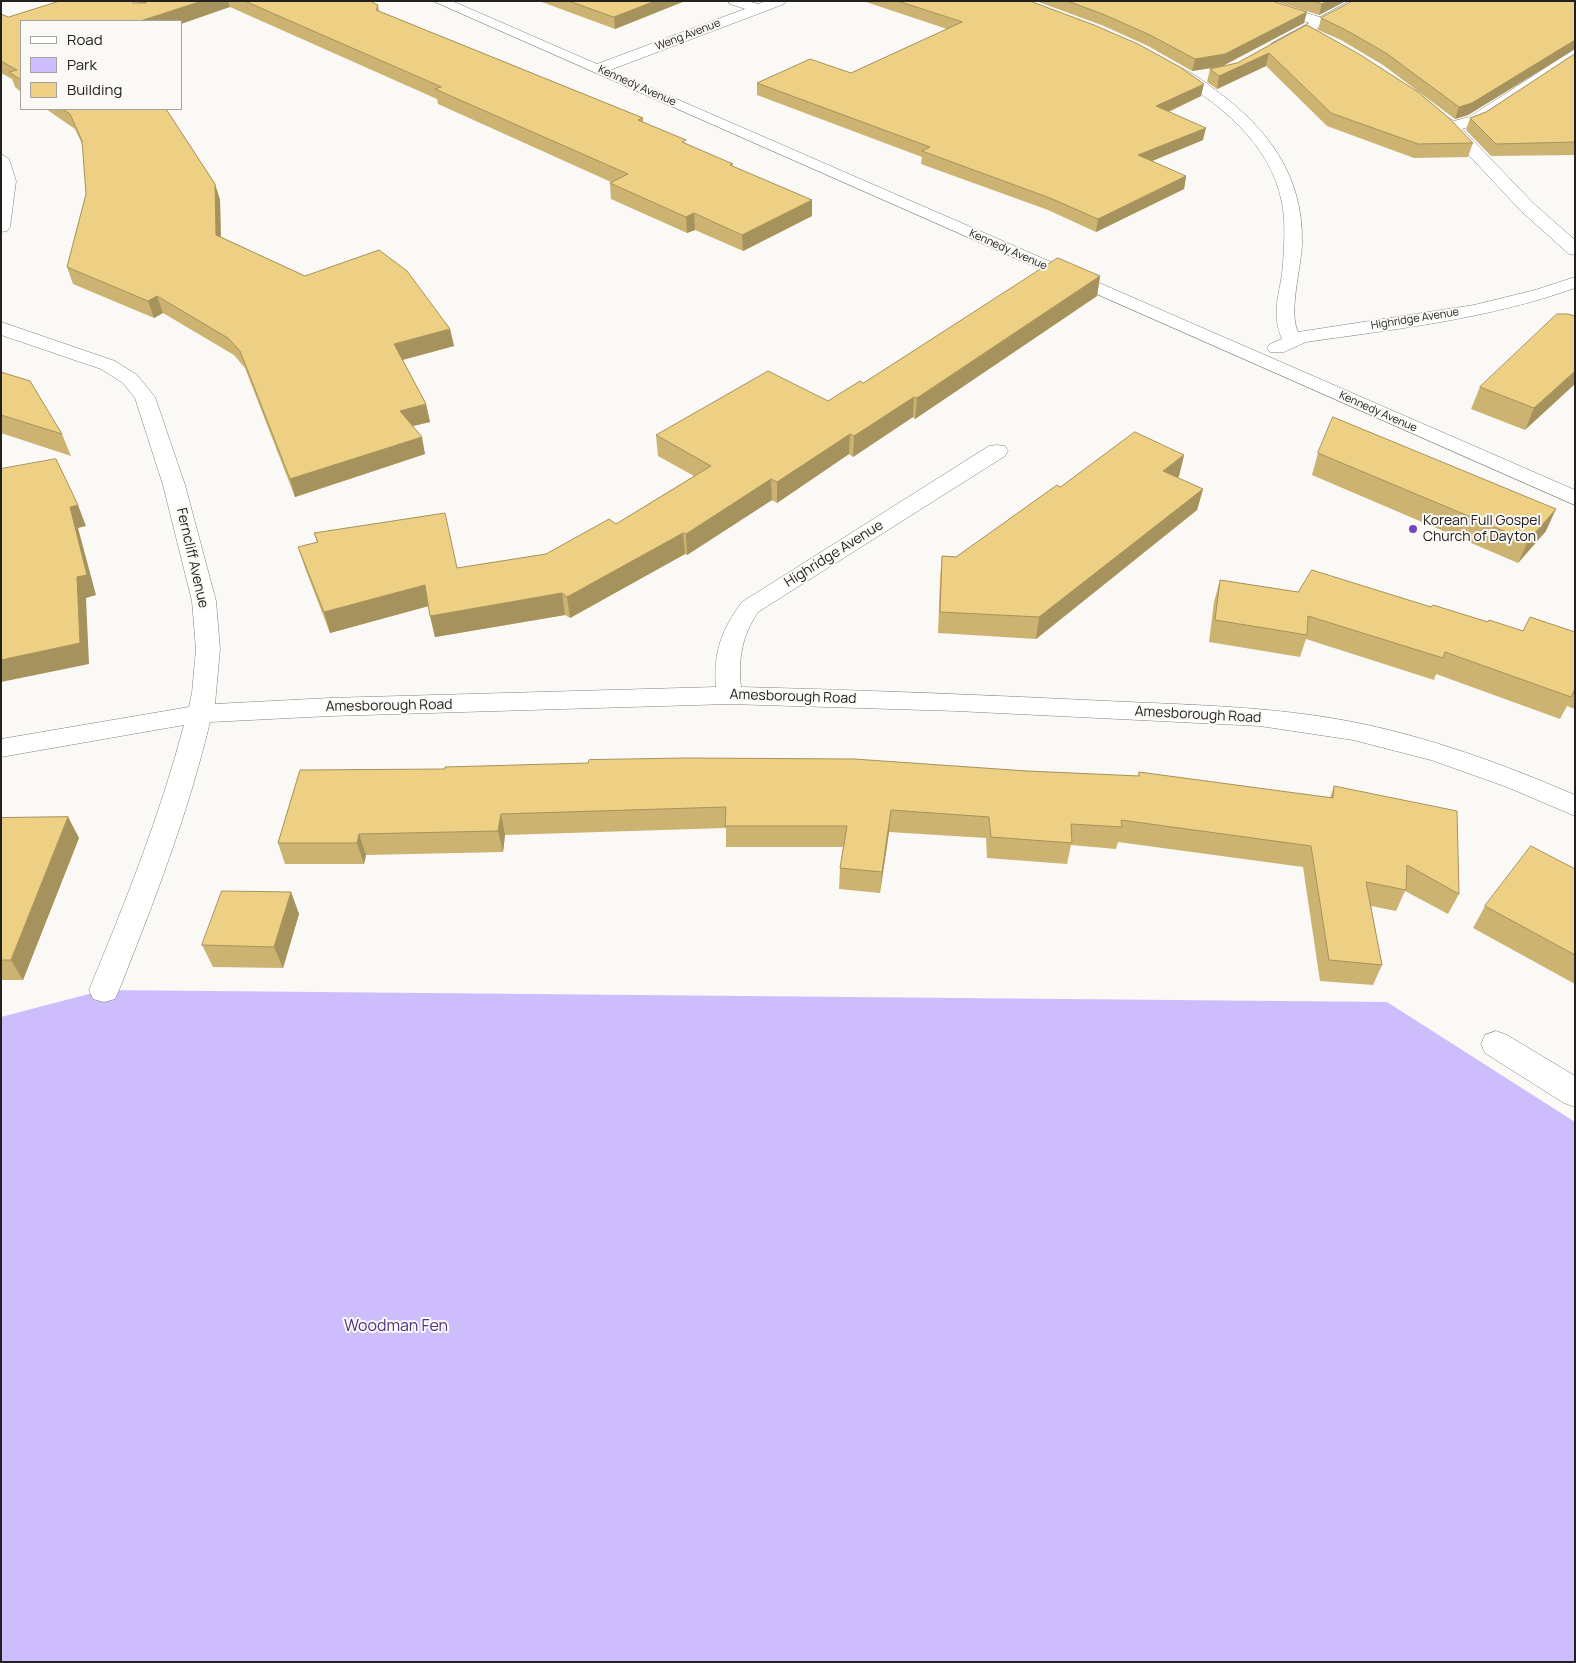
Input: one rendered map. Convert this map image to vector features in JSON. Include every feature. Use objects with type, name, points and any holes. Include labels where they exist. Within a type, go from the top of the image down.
[{"type":"street","name":"Kennedy Avenue","points":[[440,1],[1575,498]]},
{"type":"street","points":[[735,1],[758,9]]},
{"type":"street","name":"Weng Avenue","points":[[598,69],[779,1]]},
{"type":"street","points":[[1253,1],[1320,29]]},
{"type":"street","points":[[1261,53],[1303,31],[1320,29],[1361,1]]},
{"type":"street","points":[[1452,127],[1475,120],[1575,52]]},
{"type":"street","points":[[1157,60],[1188,78],[1221,102],[1251,130],[1271,155],[1286,184],[1293,214],[1292,263],[1284,321],[1292,340]]},
{"type":"street","points":[[1188,78],[1210,76]]},
{"type":"street","points":[[1433,111],[1452,127],[1527,207],[1575,250]]},
{"type":"street","points":[[1,159],[8,180],[1,227]]},
{"type":"street","name":"Highridge Avenue","points":[[1259,360],[1292,340],[1503,304],[1575,282]]},
{"type":"street","name":"Ferncliff Avenue","points":[[1,328],[108,365],[130,379],[145,398],[174,485],[204,600],[208,649],[205,693],[200,714],[182,780],[140,902],[104,990]]},
{"type":"street","name":"Highridge Avenue","points":[[729,695],[726,659],[736,625],[750,607],[997,450]]},
{"type":"street","name":"Amesborough Road","points":[[1,748],[200,714],[330,707],[729,695],[957,702],[1260,717],[1353,731],[1437,752],[1516,780],[1575,806]]},
{"type":"street","points":[[1496,1044],[1575,1093]]},
{"type":"green space","name":"Woodman Fen","points":[[104,990],[1387,1002],[1575,1122],[1575,1662],[1,1662],[1,1017]]},
{"type":"building","points":[[60,1],[131,1],[134,3],[146,3],[147,1],[202,1],[143,20],[20,20],[20,79],[9,72],[17,70],[1,61],[1,14],[8,17]]},
{"type":"building","points":[[245,1],[370,1],[378,5],[376,10],[643,118],[638,120],[686,140],[682,142],[733,164],[730,165],[812,200],[742,235],[694,213],[686,217],[610,183],[628,174],[435,89],[441,87]]},
{"type":"building","points":[[569,1],[655,1],[614,17]]},
{"type":"building","points":[[898,1],[1030,1],[1138,44],[1180,67],[1204,84],[1156,106],[1206,128],[1138,155],[1186,176],[1098,219],[1050,198],[922,151],[930,147],[757,83],[810,59],[851,73],[962,22]]},
{"type":"building","points":[[1068,1],[1272,1],[1307,12],[1225,54],[1195,59],[1150,35]]},
{"type":"building","points":[[1315,1],[1327,1],[1322,4]]},
{"type":"building","points":[[1353,1],[1575,1],[1575,40],[1472,103],[1459,107],[1386,53],[1321,18]]},
{"type":"building","points":[[1307,25],[1359,54],[1418,92],[1449,118],[1473,143],[1418,144],[1331,113],[1269,53],[1219,76],[1210,69],[1237,63]]},
{"type":"building","points":[[1575,54],[1575,142],[1496,144],[1470,118],[1486,112]]},
{"type":"building","points":[[64,110],[167,110],[215,184],[216,235],[305,276],[379,250],[407,271],[450,329],[394,344],[426,404],[400,411],[422,437],[290,479],[240,351],[228,338],[157,296],[148,301],[67,267],[86,194],[82,141],[70,114]]},
{"type":"building","points":[[1058,258],[1100,276],[917,398],[914,397],[854,436],[850,434],[777,482],[771,479],[686,534],[683,533],[567,597],[562,593],[430,616],[425,585],[324,612],[298,547],[318,542],[314,533],[445,513],[457,568],[546,554],[609,519],[616,524],[711,466],[656,435],[768,371],[828,401],[860,381],[863,383]]},
{"type":"building","points":[[1557,314],[1575,316],[1575,371],[1534,408],[1480,387]]},
{"type":"building","points":[[1,372],[30,381],[62,434],[1,415]]},
{"type":"building","points":[[1333,417],[1556,509],[1528,541],[1318,453]]},
{"type":"building","points":[[1135,432],[1184,455],[1163,471],[1203,489],[1039,617],[940,612],[942,556],[956,557],[1057,485],[1060,487]]},
{"type":"building","points":[[56,459],[78,505],[70,507],[87,575],[77,577],[80,643],[1,660],[1,469]]},
{"type":"building","points":[[1312,570],[1431,607],[1433,605],[1523,631],[1530,617],[1575,632],[1575,689],[1571,697],[1445,652],[1443,658],[1308,616],[1307,635],[1215,620],[1220,580],[1298,592]]},
{"type":"building","points":[[686,758],[854,759],[1027,771],[1139,776],[1139,772],[1333,798],[1334,786],[1457,811],[1459,894],[1407,865],[1406,890],[1366,882],[1382,965],[1329,960],[1311,846],[1121,820],[1122,827],[1071,824],[1072,843],[991,837],[989,817],[891,810],[882,872],[840,868],[847,826],[725,826],[726,807],[501,814],[498,831],[359,834],[357,843],[278,843],[300,770],[445,769],[445,767],[588,763],[589,760]]},
{"type":"building","points":[[68,817],[11,960],[1,960],[1,818]]},
{"type":"building","points":[[1531,846],[1575,869],[1575,955],[1485,906]]},
{"type":"building","points":[[222,891],[291,892],[274,947],[202,945]]},
{"type":"place","name":"Korean Full Gospel Church of Dayton","points":[[1413,529]]}]
